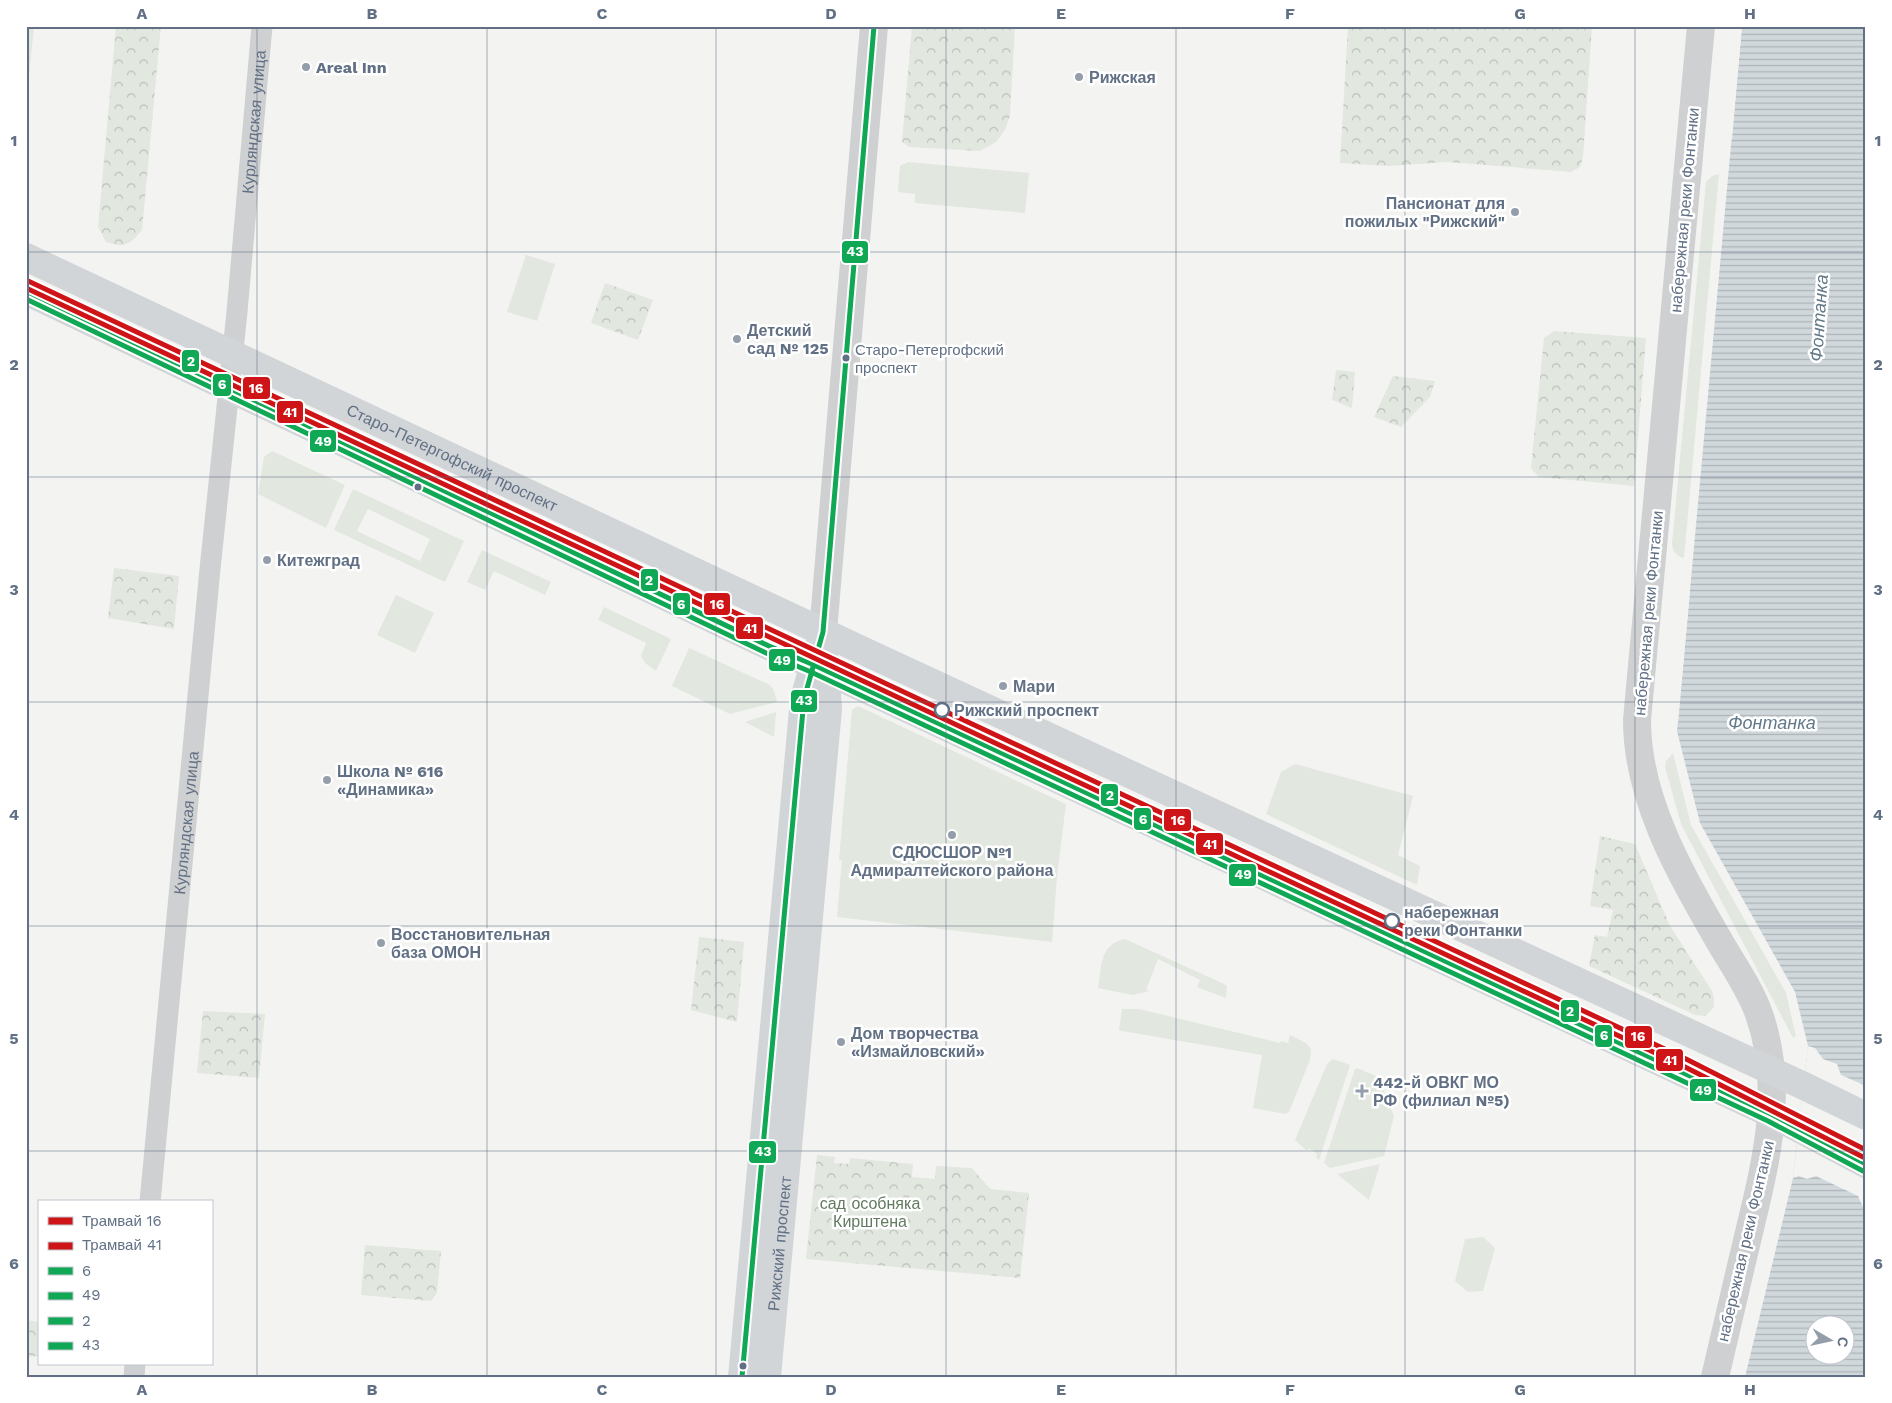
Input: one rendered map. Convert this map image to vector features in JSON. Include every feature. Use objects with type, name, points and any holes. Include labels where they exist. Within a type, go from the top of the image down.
[{"type":"main road","name":"Старо-Петергофский проспект","points":[[26,257],[823,632],[1866,1116]]},
{"type":"main road","name":"Старо-Петергофский проспект","points":[[26,292],[229,387],[752,638],[820,667],[1771,1114],[1866,1164]]},
{"type":"main road","name":"Рижский проспект","points":[[766,1377],[828,709],[820,667],[823,632]]},
{"type":"main road","name":"Рижский проспект","points":[[742,1377],[803,709],[820,667]]},
{"type":"street","name":"Курляндская улица","points":[[150,1200],[208,586],[233,354],[262,26]]},
{"type":"street","name":"Рижский проспект","points":[[823,632],[874,26]]},
{"type":"street","name":"набережная реки Фонтанки","points":[[1701,26],[1637,720],[1637,741],[1646,781],[1659,822],[1670,848],[1758,1012],[1766,1040],[1770,1070],[1772,1091],[1767,1158],[1715,1377]]},
{"type":"green space","points":[[26,26],[34,26],[26,107]]},
{"type":"green space","points":[[116,26],[161,26],[142,230],[130,242],[122,245],[106,242],[98,227]]},
{"type":"green space","points":[[912,26],[1015,26],[1010,116],[1005,130],[996,142],[980,151],[909,147],[902,142]]},
{"type":"green space","points":[[1348,26],[1592,26],[1583,157],[1580,167],[1571,172],[1448,162],[1388,166],[1340,163]]},
{"type":"green space","points":[[908,162],[1029,173],[1025,213],[915,203],[915,194],[898,192],[900,166]]},
{"type":"green space","points":[[1719,174],[1684,558],[1675,553],[1672,544],[1706,182],[1712,176]]},
{"type":"green space","points":[[526,255],[555,264],[537,321],[507,312]]},
{"type":"green space","points":[[605,283],[653,300],[638,340],[591,323]]},
{"type":"green space","points":[[1554,331],[1646,338],[1634,486],[1539,477],[1531,468],[1544,338]]},
{"type":"green space","points":[[1336,370],[1355,372],[1352,408],[1332,400]]},
{"type":"green space","points":[[1393,376],[1435,381],[1430,397],[1401,427],[1374,417]]},
{"type":"green space","points":[[272,451],[345,485],[326,528],[258,494],[264,457]]},
{"type":"green space","points":[[353,489],[464,541],[445,582],[334,530]],"holes":[[[368,509],[430,539],[420,561],[357,531]]]},
{"type":"green space","points":[[482,550],[551,582],[545,595],[494,571],[485,590],[467,582]]},
{"type":"green space","points":[[114,568],[179,576],[174,629],[108,618]]},
{"type":"green space","points":[[396,595],[434,613],[415,653],[377,635]]},
{"type":"green space","points":[[604,607],[671,639],[656,671],[645,663],[641,656],[646,643],[598,620]]},
{"type":"green space","points":[[689,648],[770,685],[774,690],[777,702],[730,714],[672,686]]},
{"type":"green space","name":"СДЮСШОР №1 Адмиралтейского района","points":[[858,706],[1066,804],[1057,876],[1052,942],[837,917],[842,860],[839,860],[852,710]]},
{"type":"green space","points":[[776,712],[774,737],[745,722]]},
{"type":"green space","points":[[1673,753],[1691,825],[1786,993],[1796,1036],[1793,1038],[1681,824],[1665,767],[1666,761]]},
{"type":"green space","points":[[1295,764],[1413,796],[1398,855],[1420,866],[1417,885],[1266,814],[1281,772]]},
{"type":"green space","points":[[1600,836],[1635,844],[1670,926],[1712,991],[1714,1007],[1705,1016],[1695,1015],[1589,966],[1595,935],[1607,937],[1613,910],[1590,906]]},
{"type":"green space","points":[[699,937],[744,942],[737,1022],[691,1010]]},
{"type":"green space","points":[[1125,939],[1224,984],[1227,986],[1226,998],[1197,987],[1200,980],[1158,959],[1146,990],[1150,991],[1133,995],[1098,988],[1101,965],[1106,951],[1110,946]]},
{"type":"green space","points":[[1122,1009],[1139,1009],[1280,1043],[1281,1041],[1288,1043],[1290,1035],[1306,1043],[1311,1049],[1310,1060],[1289,1112],[1285,1114],[1253,1108],[1262,1055],[1122,1031],[1119,1030]]},
{"type":"green space","points":[[203,1011],[265,1014],[259,1078],[197,1073]]},
{"type":"green space","points":[[1333,1059],[1350,1065],[1319,1160],[1316,1157],[1317,1154],[1309,1148],[1307,1151],[1295,1140],[1327,1064]]},
{"type":"green space","points":[[1357,1068],[1378,1077],[1394,1116],[1384,1156],[1330,1168],[1324,1163],[1355,1069]]},
{"type":"green space","name":"сад особняка Кирштена","points":[[817,1155],[835,1157],[834,1163],[849,1164],[850,1158],[913,1164],[912,1177],[935,1179],[936,1166],[972,1168],[990,1189],[1029,1193],[1020,1278],[806,1259]]},
{"type":"green space","points":[[1380,1164],[1369,1200],[1337,1174]]},
{"type":"green space","points":[[1483,1237],[1495,1248],[1483,1291],[1468,1292],[1455,1281],[1465,1239]]},
{"type":"green space","points":[[365,1245],[441,1251],[437,1293],[431,1301],[361,1295]]},
{"type":"green space","points":[[26,1320],[38,1322],[38,1356],[26,1357]]},
{"type":"water","name":"Фонтанка","points":[[1742,26],[1866,26],[1866,1377],[1745,1377],[1793,1178],[1808,1046],[1795,992],[1700,823],[1677,731]]},
{"type":"pier","points":[[1739,26],[1742,26],[1732,139],[1729,139]]},
{"type":"pier","points":[[1688,591],[1690,591],[1678,723],[1675,722]]},
{"type":"pier","points":[[1808,1046],[1815,1048],[1823,1059],[1837,1064],[1841,1075],[1866,1086],[1866,1206],[1863,1207],[1858,1196],[1816,1176],[1807,1179],[1799,1176],[1793,1178]]},
{"type":"tram line","name":"16","points":[[26,280],[1686,1059],[1866,1150]]},
{"type":"tram line","name":"41","points":[[26,288],[1683,1066],[1863,1157]]},
{"type":"transit line","name":"43","points":[[742,1377],[804,699],[823,632],[874,26]]},
{"type":"transit line","name":"2","points":[[29,284],[772,639],[817,658],[1774,1107],[1866,1155]]},
{"type":"transit line","name":"6","points":[[26,291],[769,646],[814,665],[1771,1114],[1866,1164]]},
{"type":"transit line","name":"49","points":[[26,299],[766,653],[811,672],[1768,1121],[1863,1171]]},
{"type":"place","name":"Areal Inn","points":[[306,67]]},
{"type":"place","name":"Рижская","points":[[1079,77]]},
{"type":"place","name":"Пансионат для пожилых \"Рижский\"","points":[[1515,212]]},
{"type":"place","name":"Детский сад № 125","points":[[737,339]]},
{"type":"place","name":"Старо-Петергофский проспект","points":[[846,358]]},
{"type":"place","name":"Китежград","points":[[267,560]]},
{"type":"place","name":"Мари","points":[[1003,686]]},
{"type":"place","name":"Рижский проспект","points":[[942,710]]},
{"type":"place","name":"Школа № 616 «Динамика»","points":[[327,780]]},
{"type":"place","name":"СДЮСШОР №1 Адмиралтейского района","points":[[952,835]]},
{"type":"place","name":"набережная реки Фонтанки","points":[[1392,921]]},
{"type":"place","name":"Восстановительная база ОМОН","points":[[381,943]]},
{"type":"place","name":"Дом творчества «Измайловский»","points":[[841,1042]]},
{"type":"place","name":"442-й ОВКГ МО РФ (филиал №5)","points":[[1362,1091]]}]
